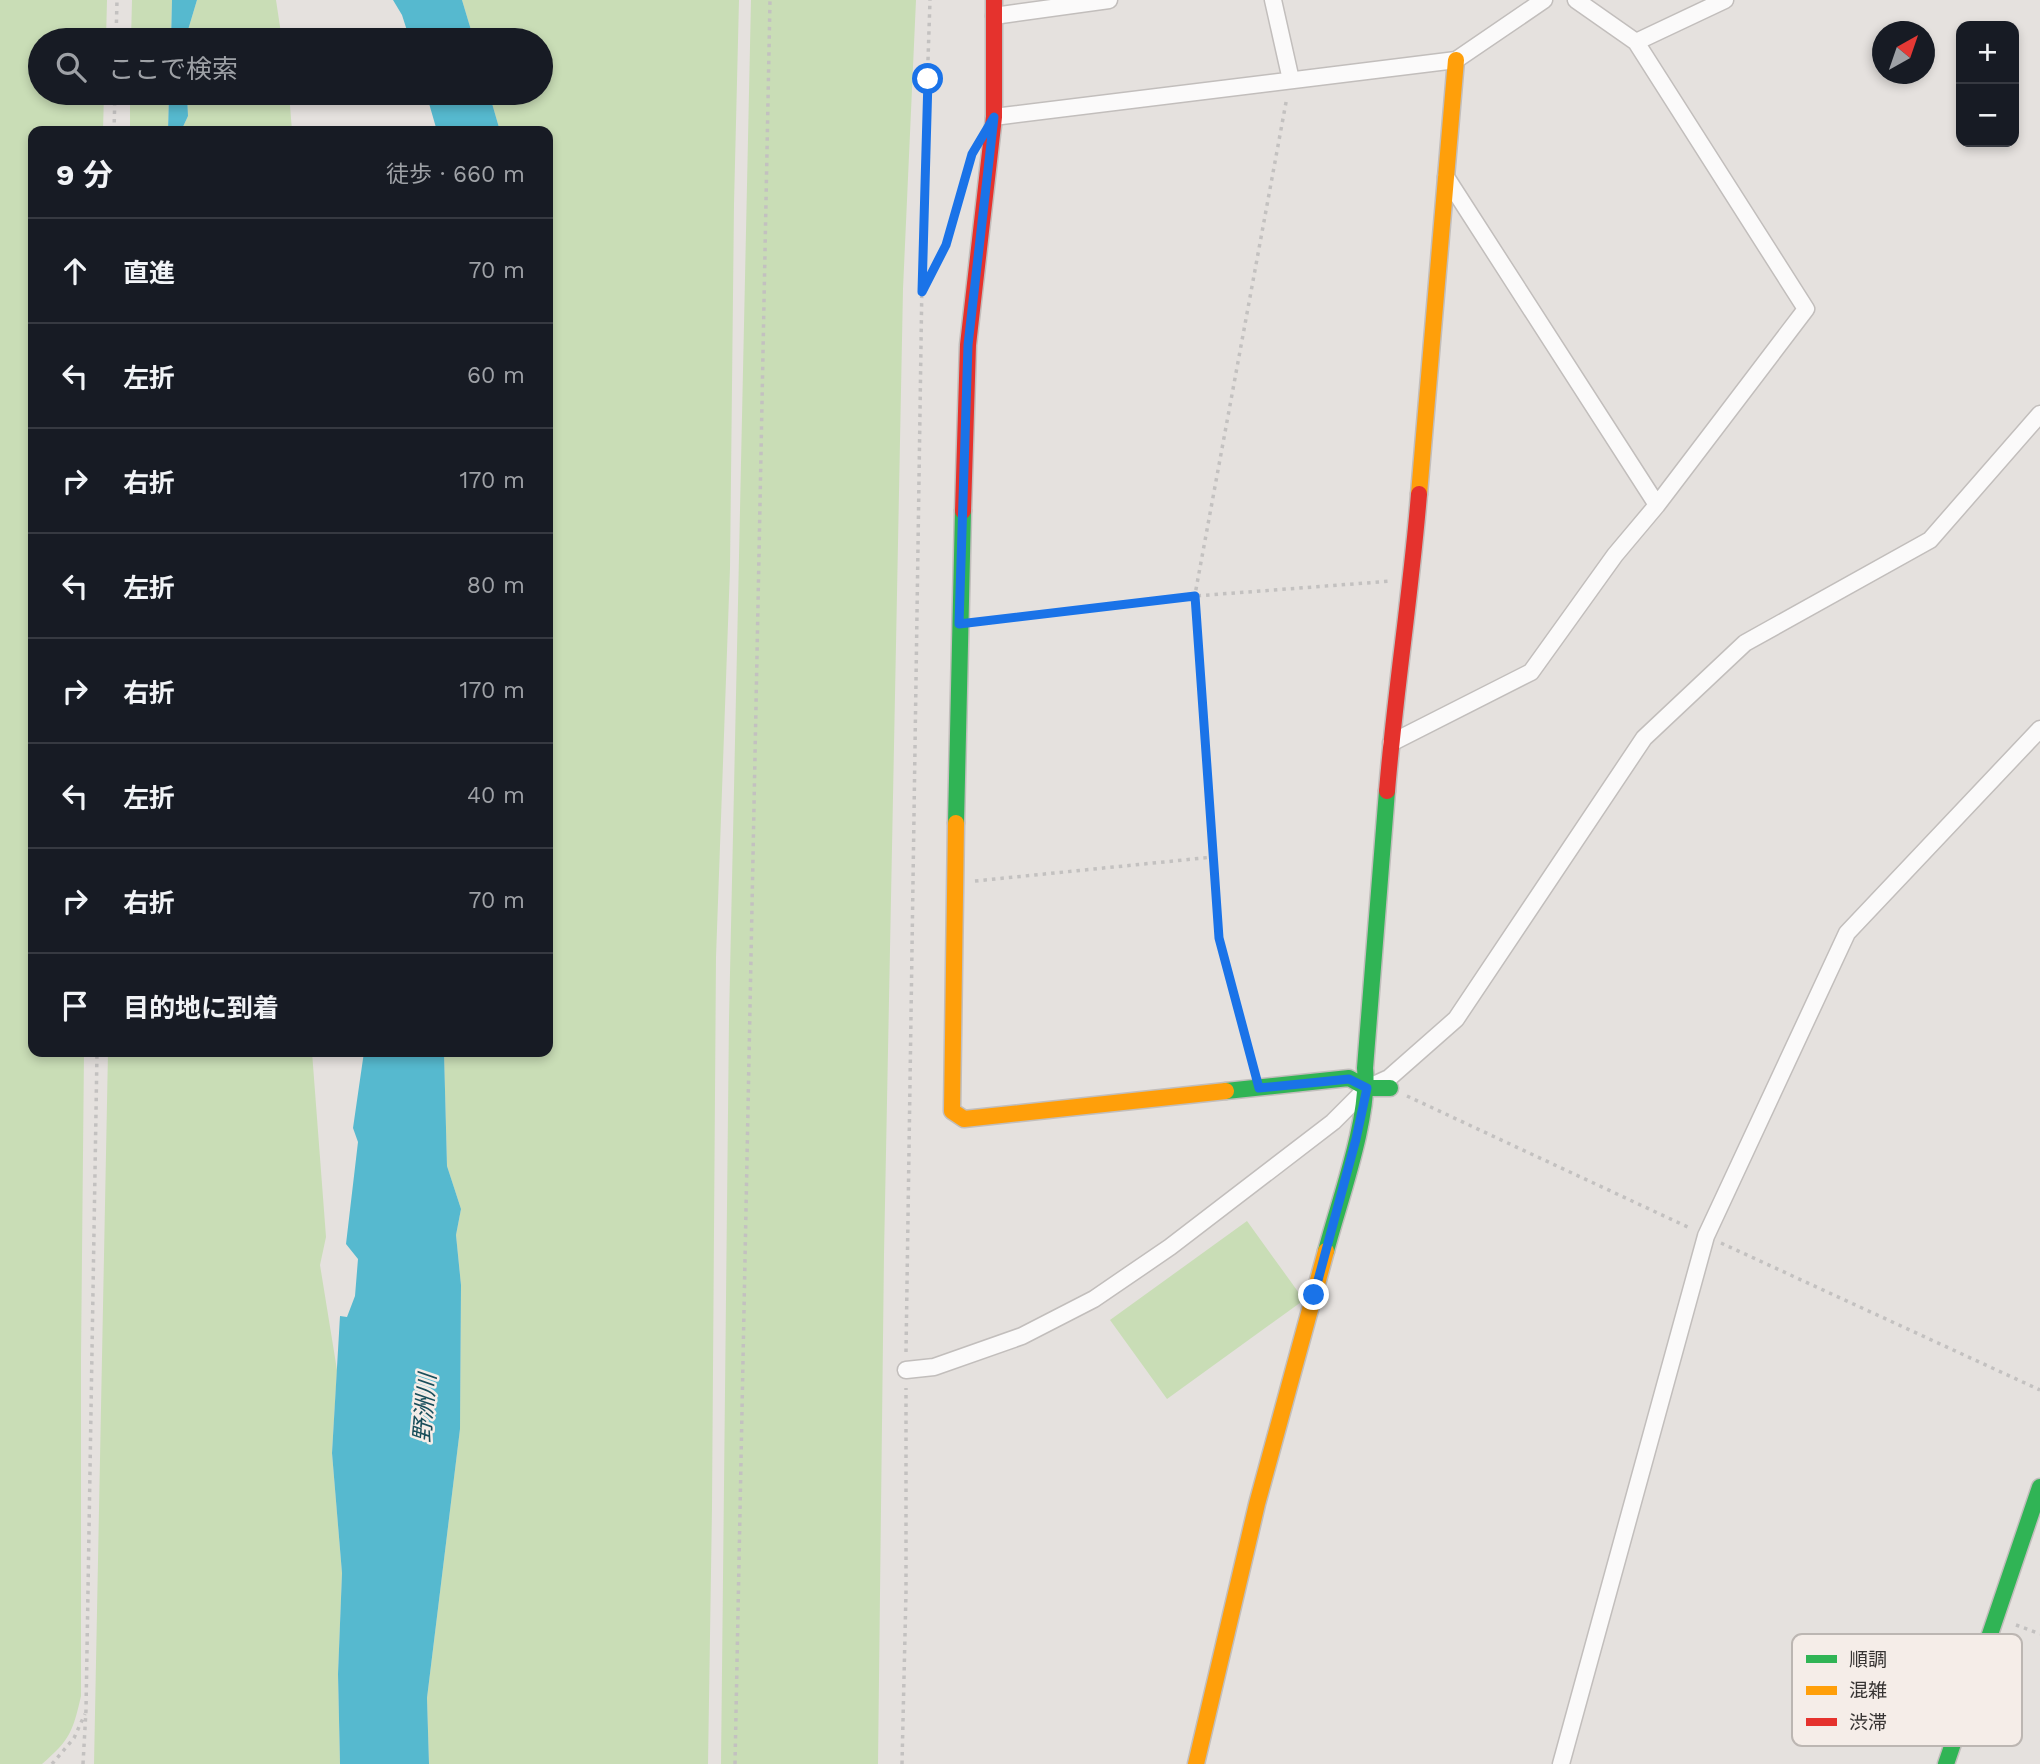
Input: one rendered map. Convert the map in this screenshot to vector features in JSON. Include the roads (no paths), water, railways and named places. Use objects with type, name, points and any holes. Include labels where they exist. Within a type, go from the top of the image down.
[{"type":"street","points":[[1109,0],[994,8],[994,117],[968,345],[959,624],[953,1111],[964,1119],[1349,1079],[1367,1088],[1390,1088]]},
{"type":"street","points":[[1273,0],[1291,80]]},
{"type":"street","points":[[994,117],[1457,60],[1544,0]]},
{"type":"street","points":[[1391,743],[1531,672],[1615,555],[1657,505],[1806,309],[1636,42],[1576,0]]},
{"type":"street","points":[[1636,42],[1725,0]]},
{"type":"street","points":[[1196,1764],[1257,1504],[1356,1139],[1367,1088],[1365,1068],[1391,743],[1412,579],[1457,60]]},
{"type":"street","points":[[1446,177],[1657,505]]},
{"type":"street","points":[[906,1370],[934,1367],[1022,1336],[1094,1299],[1170,1247],[1334,1122],[1367,1088],[1389,1078],[1456,1019],[1644,738],[1745,643],[1930,540],[2040,414]]},
{"type":"street","points":[[1561,1764],[1706,1236],[1847,933],[2040,729]]},
{"type":"street","points":[[1991,1634],[2040,1488]]},
{"type":"street","points":[[1946,1764],[1952,1746]]},
{"type":"water","points":[[172,0],[197,0],[189,28],[171,28]]},
{"type":"water","points":[[393,0],[462,0],[470,28],[406,28]]},
{"type":"water","points":[[169,105],[188,105],[188,116],[183,126],[168,126]]},
{"type":"water","points":[[429,105],[492,105],[499,126],[436,126]]},
{"type":"water","name":"野洲川","points":[[363,1057],[444,1057],[447,1166],[461,1209],[456,1235],[461,1285],[460,1429],[427,1698],[429,1764],[340,1764],[338,1674],[342,1573],[332,1453],[340,1316],[347,1317],[355,1296],[358,1259],[346,1244],[358,1142],[353,1128]]}]
